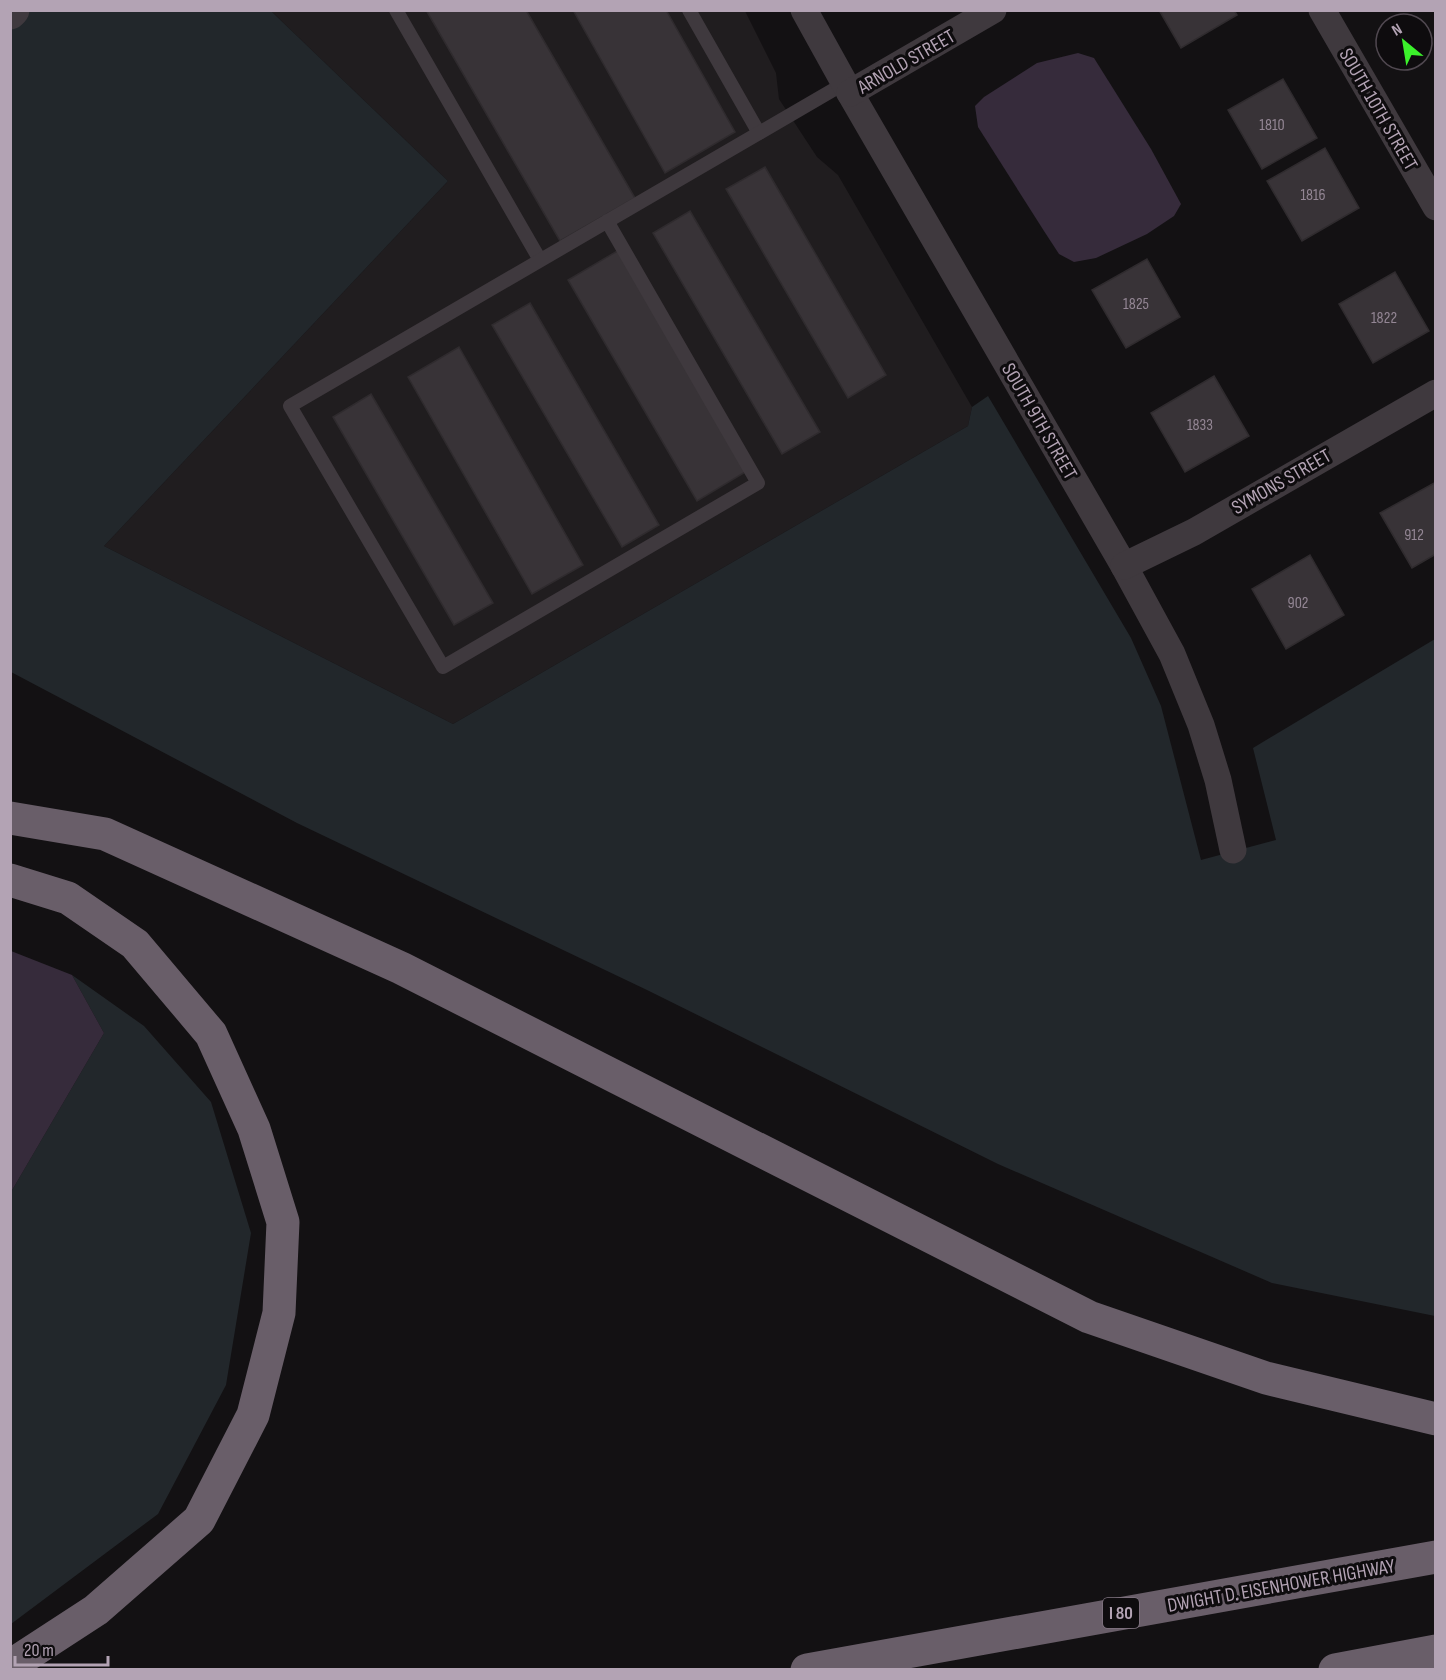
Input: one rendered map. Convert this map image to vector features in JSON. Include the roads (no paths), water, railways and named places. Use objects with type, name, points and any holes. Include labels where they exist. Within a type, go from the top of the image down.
[{"type":"highway","points":[[10,818],[105,834],[401,968],[1089,1317],[1266,1378],[1436,1419]]},
{"type":"highway","points":[[10,880],[68,898],[135,944],[212,1034],[254,1129],[283,1222],[279,1313],[253,1415],[199,1520],[96,1610],[10,1666]]},
{"type":"highway","name":"DWIGHT D. EISENHOWER HIGHWAY","points":[[807,1670],[1436,1557]]},
{"type":"highway","points":[[1335,1670],[1436,1651]]},
{"type":"street","name":"SOUTH 9TH STREET","points":[[804,10],[1124,566],[1172,654],[1201,724],[1218,780],[1233,850]]},
{"type":"street","name":"ARNOLD STREET","points":[[848,88],[993,10]]},
{"type":"street","name":"SOUTH 10TH STREET","points":[[1322,10],[1436,207]]},
{"type":"street","name":"SYMONS STREET","points":[[1124,566],[1194,532],[1436,393]]},
{"type":"lane","points":[[396,10],[540,260]]},
{"type":"lane","points":[[689,10],[759,133]]},
{"type":"lane","points":[[607,221],[758,483],[443,667],[290,406],[540,260],[607,221],[759,133],[848,88]]}]
